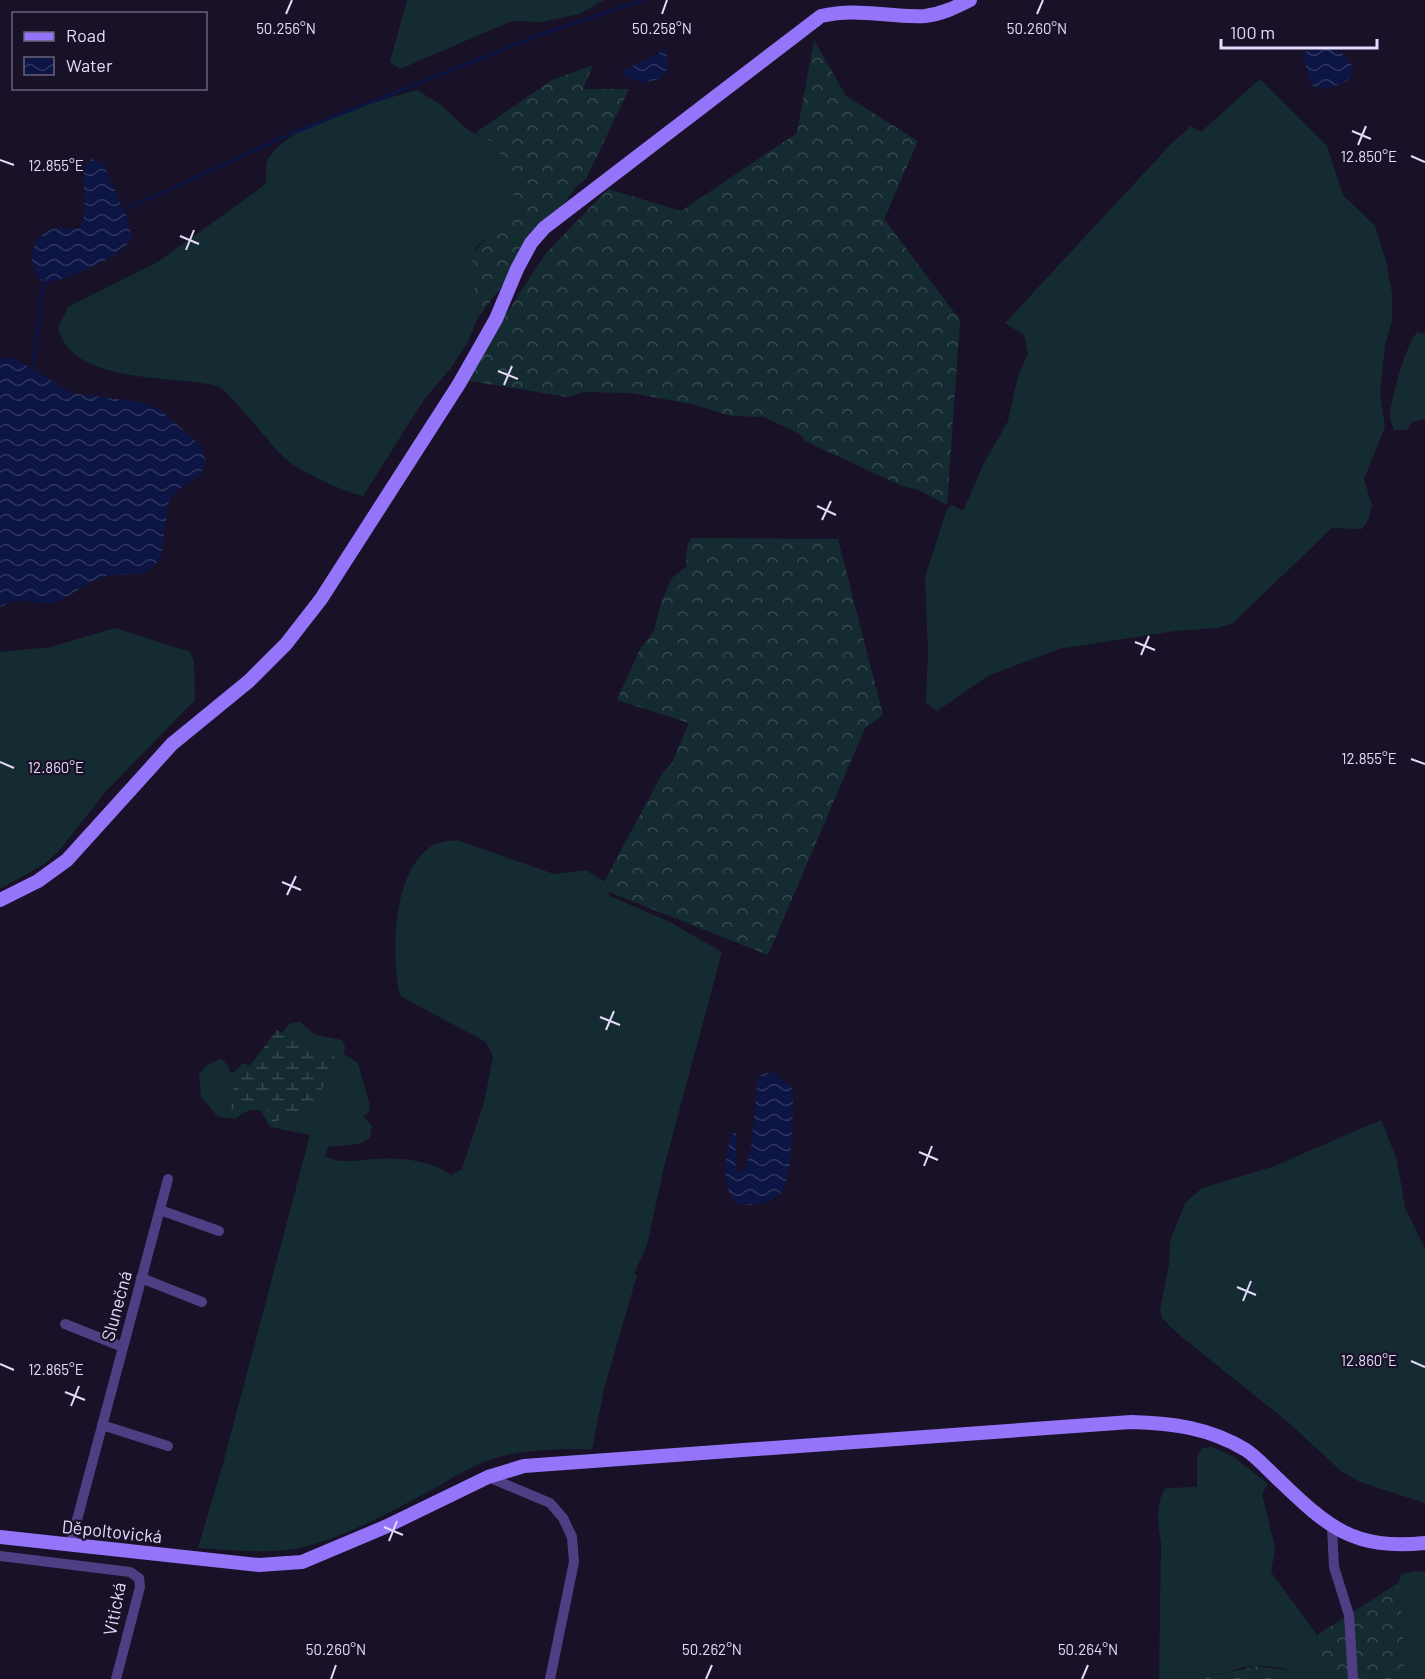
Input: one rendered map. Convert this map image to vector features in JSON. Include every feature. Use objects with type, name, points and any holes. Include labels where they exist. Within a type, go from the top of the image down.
[{"type":"street","points":[[0,900],[38,882],[67,860],[172,744],[249,681],[300,625],[321,599],[459,384],[496,319],[531,243],[544,228],[821,16],[864,11],[927,16],[948,11],[970,0]]},
{"type":"street","name":"Slunečná","points":[[70,1546],[168,1179]]},
{"type":"street","points":[[160,1210],[219,1231]]},
{"type":"street","points":[[141,1278],[202,1302]]},
{"type":"street","points":[[65,1324],[123,1347]]},
{"type":"street","name":"Děpoltovická","points":[[0,1537],[219,1562],[259,1565],[302,1562],[385,1527],[488,1477],[524,1466],[1131,1422],[1175,1423],[1219,1435],[1248,1451],[1332,1528],[1363,1540],[1402,1545],[1425,1543]]},
{"type":"street","points":[[102,1425],[168,1446]]},
{"type":"street","points":[[488,1477],[550,1503],[563,1518],[572,1537],[574,1562],[550,1679]]},
{"type":"street","points":[[1332,1528],[1334,1567],[1349,1615],[1353,1679]]},
{"type":"street","name":"Vitická","points":[[0,1556],[130,1572],[139,1578],[140,1587],[116,1679]]},
{"type":"green space","points":[[407,0],[604,0],[580,14],[542,22],[512,21],[400,69],[390,62]]},
{"type":"green space","points":[[814,40],[846,96],[918,141],[884,219],[960,320],[947,505],[919,490],[902,486],[805,441],[800,434],[764,417],[731,416],[692,404],[631,393],[583,392],[568,397],[463,380],[546,253],[608,189],[681,211],[797,133]]},
{"type":"green space","points":[[593,65],[583,89],[629,89],[586,179],[577,186],[477,319],[472,253],[518,210],[502,157],[494,143],[475,133],[552,80]]},
{"type":"green space","points":[[1260,79],[1327,146],[1343,195],[1375,226],[1386,261],[1392,294],[1392,321],[1385,346],[1380,392],[1385,427],[1364,479],[1372,505],[1369,518],[1362,529],[1332,528],[1233,623],[1217,628],[1175,631],[1059,649],[988,676],[937,711],[926,703],[928,652],[925,577],[947,509],[952,505],[963,511],[984,463],[1008,421],[1018,376],[1028,354],[1024,335],[1005,323],[1172,143],[1191,126],[1201,132]]},
{"type":"green space","points":[[417,90],[441,105],[468,130],[494,143],[502,157],[518,210],[501,228],[475,248],[477,319],[469,340],[451,368],[425,398],[363,496],[323,481],[286,459],[223,389],[198,382],[151,378],[103,369],[83,360],[67,347],[58,328],[68,307],[156,263],[258,190],[266,183],[268,160],[278,147],[294,135],[358,107]]},
{"type":"green space","points":[[1417,332],[1425,334],[1425,419],[1412,422],[1407,430],[1394,430],[1390,416],[1393,397],[1404,359]]},
{"type":"green space","points":[[691,538],[838,539],[883,715],[865,728],[768,955],[609,892],[604,882],[663,772],[672,763],[689,723],[617,700],[640,649],[654,631],[661,603],[672,578],[686,567],[687,547]]},
{"type":"green space","points":[[115,628],[190,652],[194,662],[195,700],[106,791],[58,852],[44,864],[0,889],[0,652],[51,647]]},
{"type":"green space","points":[[457,840],[554,874],[586,870],[605,882],[610,896],[670,922],[722,952],[663,1171],[647,1245],[634,1274],[637,1275],[604,1389],[592,1449],[529,1451],[492,1459],[470,1468],[375,1520],[311,1545],[269,1551],[198,1548],[224,1460],[310,1135],[270,1127],[261,1111],[257,1110],[247,1111],[236,1119],[218,1117],[201,1097],[199,1074],[206,1066],[221,1058],[229,1067],[229,1073],[234,1072],[243,1063],[255,1067],[289,1024],[300,1022],[316,1035],[342,1040],[345,1046],[344,1054],[358,1063],[370,1106],[369,1112],[363,1116],[372,1126],[370,1138],[359,1144],[328,1147],[325,1156],[344,1161],[405,1159],[434,1166],[451,1175],[462,1169],[484,1103],[493,1057],[486,1042],[400,996],[396,959],[397,916],[408,876],[417,859],[430,847]]},
{"type":"green space","points":[[277,1030],[302,1047],[336,1053],[315,1106],[271,1123],[265,1102],[244,1109],[226,1109],[236,1084]]},
{"type":"green space","points":[[1381,1120],[1397,1160],[1405,1208],[1425,1249],[1425,1503],[1360,1482],[1341,1471],[1288,1422],[1177,1333],[1162,1318],[1160,1310],[1169,1265],[1170,1241],[1185,1203],[1202,1188],[1272,1167]]},
{"type":"green space","points":[[1212,1447],[1234,1457],[1268,1484],[1262,1494],[1275,1548],[1271,1572],[1317,1635],[1321,1659],[1331,1669],[1335,1679],[1295,1679],[1292,1671],[1259,1666],[1221,1674],[1208,1673],[1202,1679],[1159,1679],[1161,1542],[1158,1514],[1160,1500],[1166,1488],[1197,1487],[1197,1456],[1202,1448]]},
{"type":"green space","points":[[1425,1572],[1425,1679],[1404,1679],[1403,1628],[1398,1583],[1402,1574]]},
{"type":"green space","points":[[1398,1583],[1403,1628],[1404,1679],[1335,1679],[1331,1669],[1321,1659],[1317,1635]]},
{"type":"green space","points":[[1256,1666],[1292,1671],[1295,1679],[1202,1679],[1208,1673],[1217,1675]]},
{"type":"water","points":[[1317,47],[1330,48],[1342,53],[1350,63],[1352,77],[1330,88],[1317,88],[1312,85],[1302,56],[1303,53]]},
{"type":"water","points":[[666,49],[668,68],[660,79],[642,83],[622,75],[623,71]]},
{"type":"water","points":[[92,159],[103,164],[126,215],[132,238],[126,246],[92,267],[44,283],[34,270],[32,254],[34,246],[44,233],[52,229],[80,227],[85,205],[84,166]]},
{"type":"water","points":[[0,357],[14,358],[72,393],[139,402],[162,411],[200,445],[206,461],[200,475],[175,492],[168,503],[161,559],[145,573],[105,576],[92,581],[58,602],[49,604],[17,600],[0,607]]},
{"type":"water","points":[[775,1073],[793,1089],[790,1160],[786,1182],[782,1191],[775,1198],[754,1205],[739,1204],[728,1190],[725,1172],[727,1152],[732,1134],[736,1131],[736,1170],[744,1172],[751,1149],[757,1085],[761,1075]]},
{"type":"waterway","points":[[122,211],[293,133],[545,33],[643,0]]},
{"type":"waterway","points":[[32,371],[44,280]]}]
